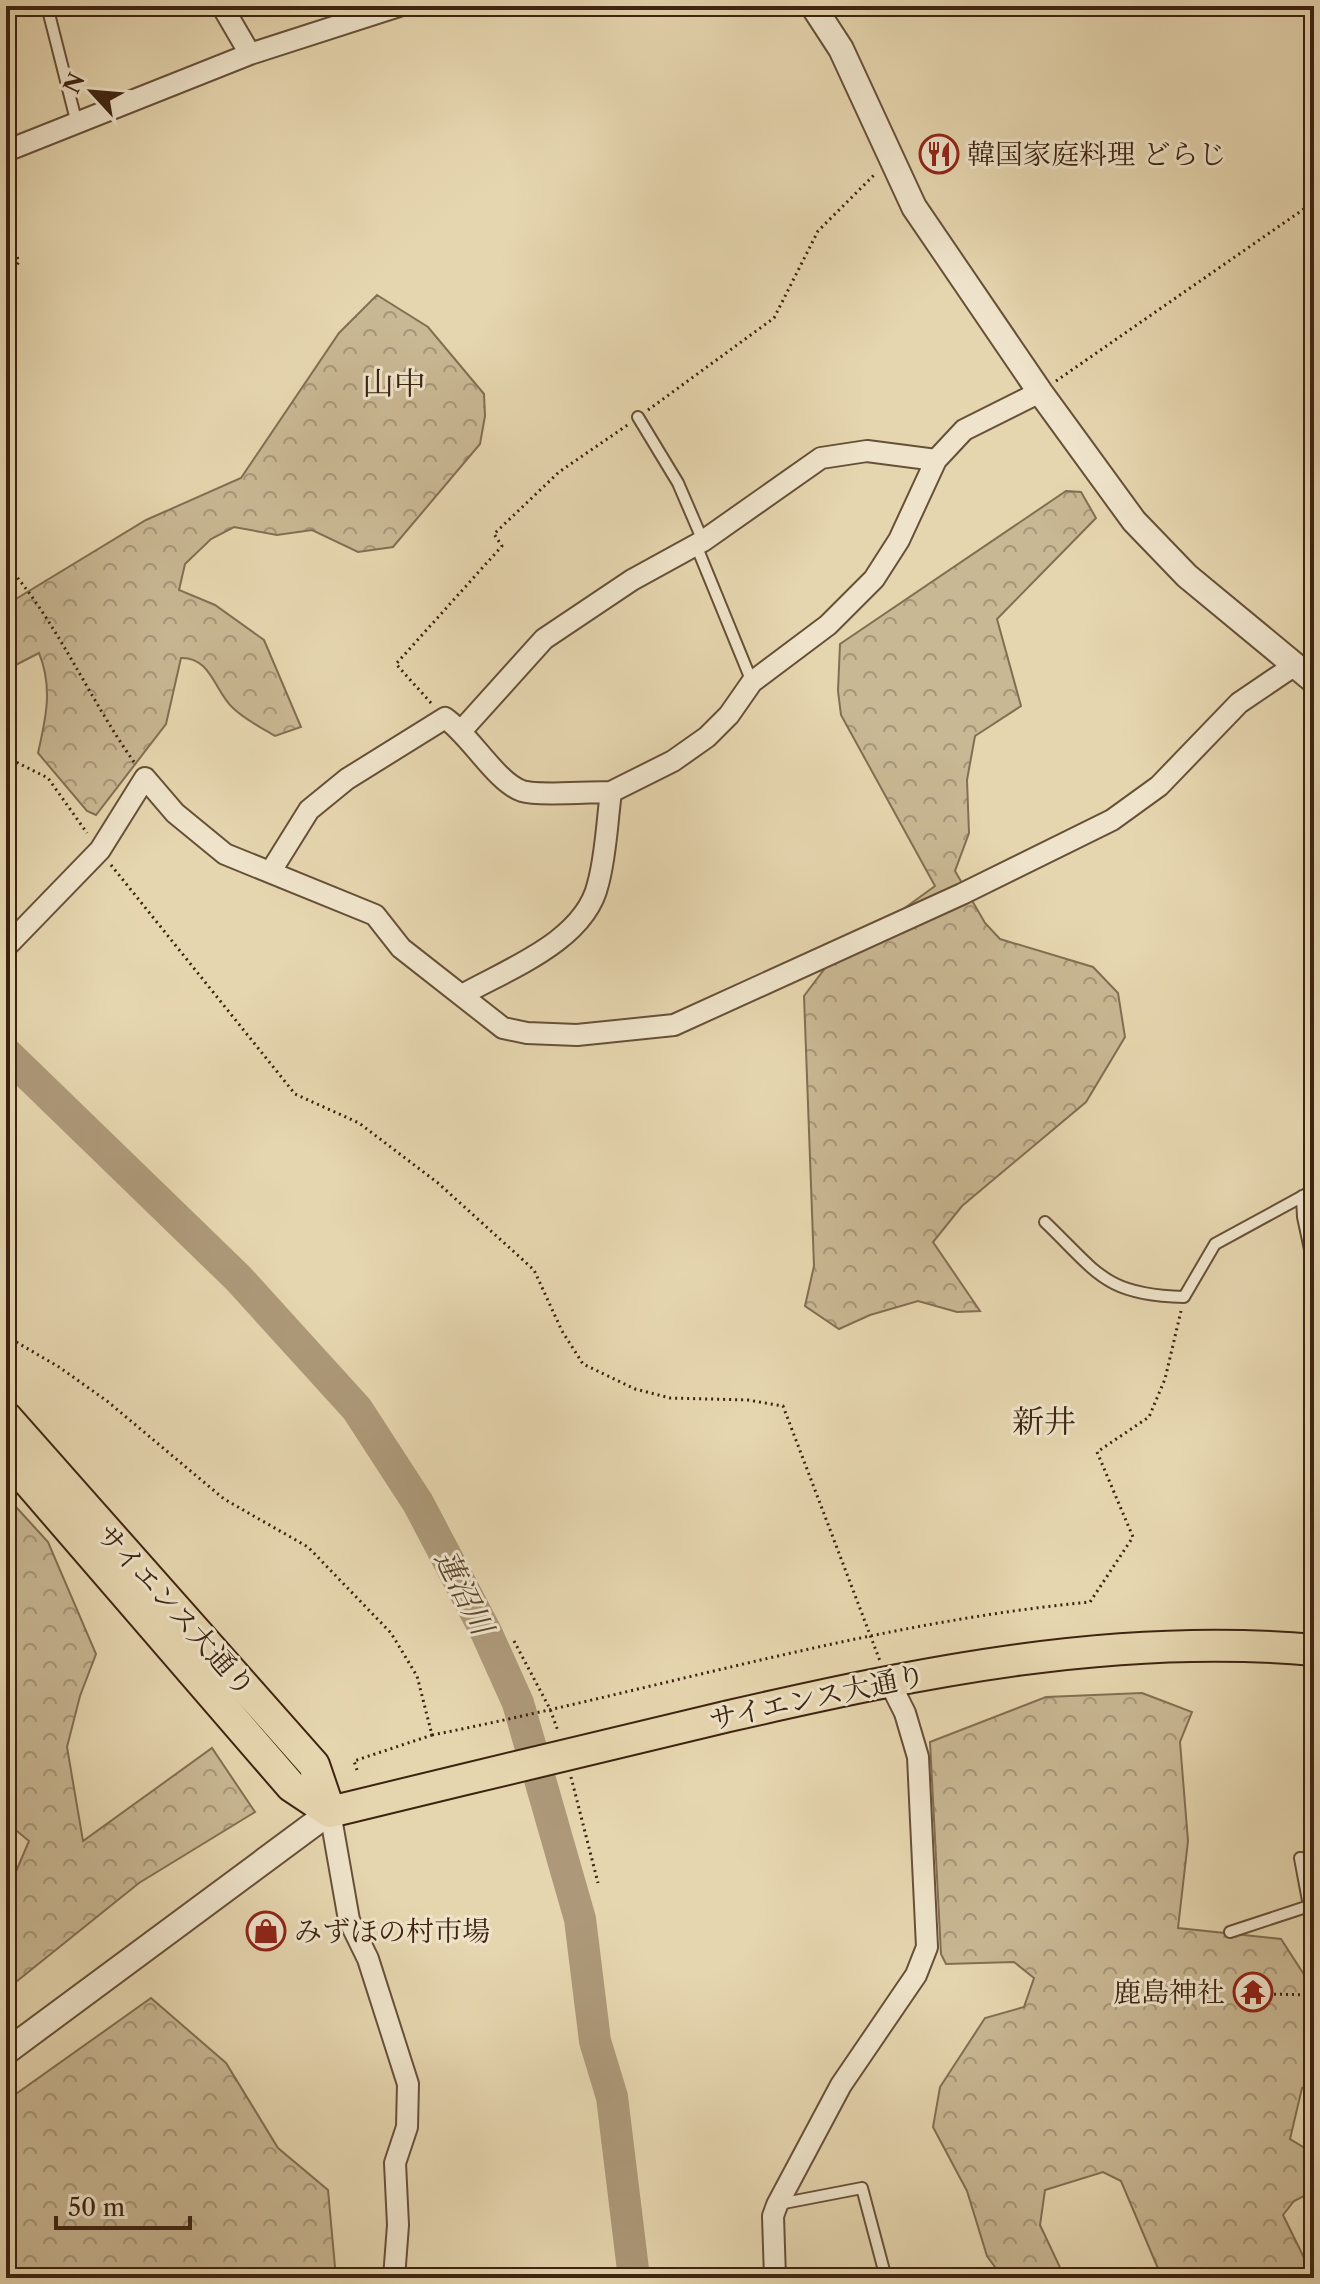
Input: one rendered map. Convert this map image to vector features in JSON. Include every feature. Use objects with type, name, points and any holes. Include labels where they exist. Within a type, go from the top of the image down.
[{"type":"main road","name":"サイエンス大通り","points":[[6,1417],[314,1765],[330,1812]]},
{"type":"main road","name":"サイエンス大通り","points":[[6,1456],[291,1786],[330,1812],[888,1679],[993,1662],[1094,1651],[1187,1647],[1314,1650]]},
{"type":"street","points":[[222,6],[250,54]]},
{"type":"street","points":[[6,151],[250,54],[399,6]]},
{"type":"street","points":[[6,947],[100,850],[145,778],[175,813],[225,854],[375,915],[401,948],[503,1028],[527,1033],[577,1035],[674,1025],[962,894],[1112,820],[1159,786],[1239,703],[1305,673],[1187,576],[1134,521],[1040,392],[914,207],[841,49],[813,6]]},
{"type":"street","points":[[453,724],[504,778],[522,791],[611,792],[673,761],[707,737],[729,715],[752,682],[828,625],[874,579],[899,540],[936,460],[964,430],[1040,392]]},
{"type":"street","points":[[271,871],[309,810],[347,779],[453,724],[544,639],[632,580],[700,543],[821,458],[867,451],[936,460]]},
{"type":"street","points":[[462,995],[538,953],[579,922],[598,887],[611,792]]},
{"type":"street","points":[[775,2278],[773,2216],[777,2205],[841,2085],[916,1975],[927,1947],[918,1757],[905,1713],[888,1679]]},
{"type":"street","points":[[6,2052],[330,1812],[349,1920],[368,1959],[408,2084],[407,2127],[395,2163],[398,2225],[394,2278]]},
{"type":"lane","points":[[47,6],[77,125]]},
{"type":"lane","points":[[638,417],[678,483],[752,682]]},
{"type":"lane","points":[[1045,1222],[1111,1286],[1150,1296],[1184,1297],[1202,1260],[1215,1244],[1314,1190]]},
{"type":"lane","points":[[1302,1196],[1303,1217],[1314,1268]]},
{"type":"lane","points":[[1230,1932],[1309,1906],[1300,1858],[1314,1859]]},
{"type":"lane","points":[[777,2205],[862,2188],[886,2278]]},
{"type":"path","points":[[453,724],[396,664],[502,546],[494,534],[559,472],[774,318],[818,231],[877,172],[894,165]]},
{"type":"path","points":[[1040,392],[1314,202]]},
{"type":"path","points":[[6,236],[19,261],[6,288]]},
{"type":"path","points":[[6,564],[43,609],[93,700],[145,778]]},
{"type":"path","points":[[6,757],[48,778],[100,850],[295,1094],[359,1123],[438,1183],[534,1270],[562,1331],[583,1364],[635,1389],[670,1398],[748,1400],[783,1406],[869,1638]]},
{"type":"path","points":[[357,1770],[354,1761],[432,1735],[869,1638],[1040,1606],[1090,1602],[1133,1537],[1097,1452],[1149,1417],[1165,1379],[1184,1297]]},
{"type":"path","points":[[6,1336],[107,1401],[224,1499],[308,1547],[391,1633],[417,1676],[432,1735]]},
{"type":"path","points":[[514,1641],[550,1709]]},
{"type":"path","points":[[556,1756],[598,1883]]},
{"type":"path","points":[[1268,1994],[1314,1995]]},
{"type":"green space","points":[[377,295],[428,327],[484,394],[485,416],[480,444],[393,547],[358,552],[312,530],[277,535],[234,527],[211,539],[185,564],[179,590],[215,605],[264,640],[301,727],[275,736],[233,708],[199,663],[181,658],[166,724],[96,815],[87,811],[38,753],[47,703],[46,678],[39,653],[6,670],[6,605],[146,520],[241,478],[339,333]]},
{"type":"green space","points":[[1066,491],[1081,492],[1096,518],[997,619],[1021,706],[975,736],[967,780],[969,833],[955,871],[985,923],[1000,939],[1093,967],[1118,993],[1125,1037],[1086,1102],[962,1206],[933,1242],[980,1311],[957,1312],[918,1301],[870,1315],[839,1329],[805,1306],[814,1266],[804,996],[829,963],[935,886],[841,715],[838,691],[840,644]]},
{"type":"green space","points":[[6,1496],[48,1542],[96,1654],[80,1696],[67,1747],[83,1841],[212,1748],[255,1812],[139,1883],[6,1990],[6,1895],[29,1841],[6,1822]]},
{"type":"green space","points":[[1142,1693],[1192,1712],[1180,1742],[1188,1841],[1178,1928],[1281,1939],[1314,1990],[1314,2084],[1302,2088],[1290,2139],[1313,2153],[1314,2191],[1294,2201],[1283,2215],[1314,2278],[1162,2278],[1121,2181],[1103,2172],[1045,2190],[1040,2225],[1065,2278],[1003,2278],[987,2256],[967,2191],[933,2127],[940,2087],[985,2018],[1024,2007],[1034,1978],[1014,1962],[946,1964],[941,1954],[930,1742],[1046,1697]]},
{"type":"green space","points":[[151,1998],[226,2063],[278,2148],[328,2190],[336,2278],[6,2278],[6,2101]]},
{"type":"building","name":"鹿島神社","points":[[1245,1984],[1263,1985],[1261,2000],[1244,1998]]},
{"type":"waterway","name":"蓮沼川","points":[[6,1053],[238,1278],[357,1409],[418,1503],[486,1632],[518,1703],[580,1919],[595,2041],[612,2097],[634,2278]]},
{"type":"place","name":"韓国家庭料理 どらじ","points":[[939,154]]},
{"type":"place","name":"みずほの村市場","points":[[266,1931]]},
{"type":"place","name":"鹿島神社","points":[[1253,1992]]},
{"type":"district","name":"山中","points":[[394,383]]},
{"type":"district","name":"新井","points":[[1044,1421]]}]
